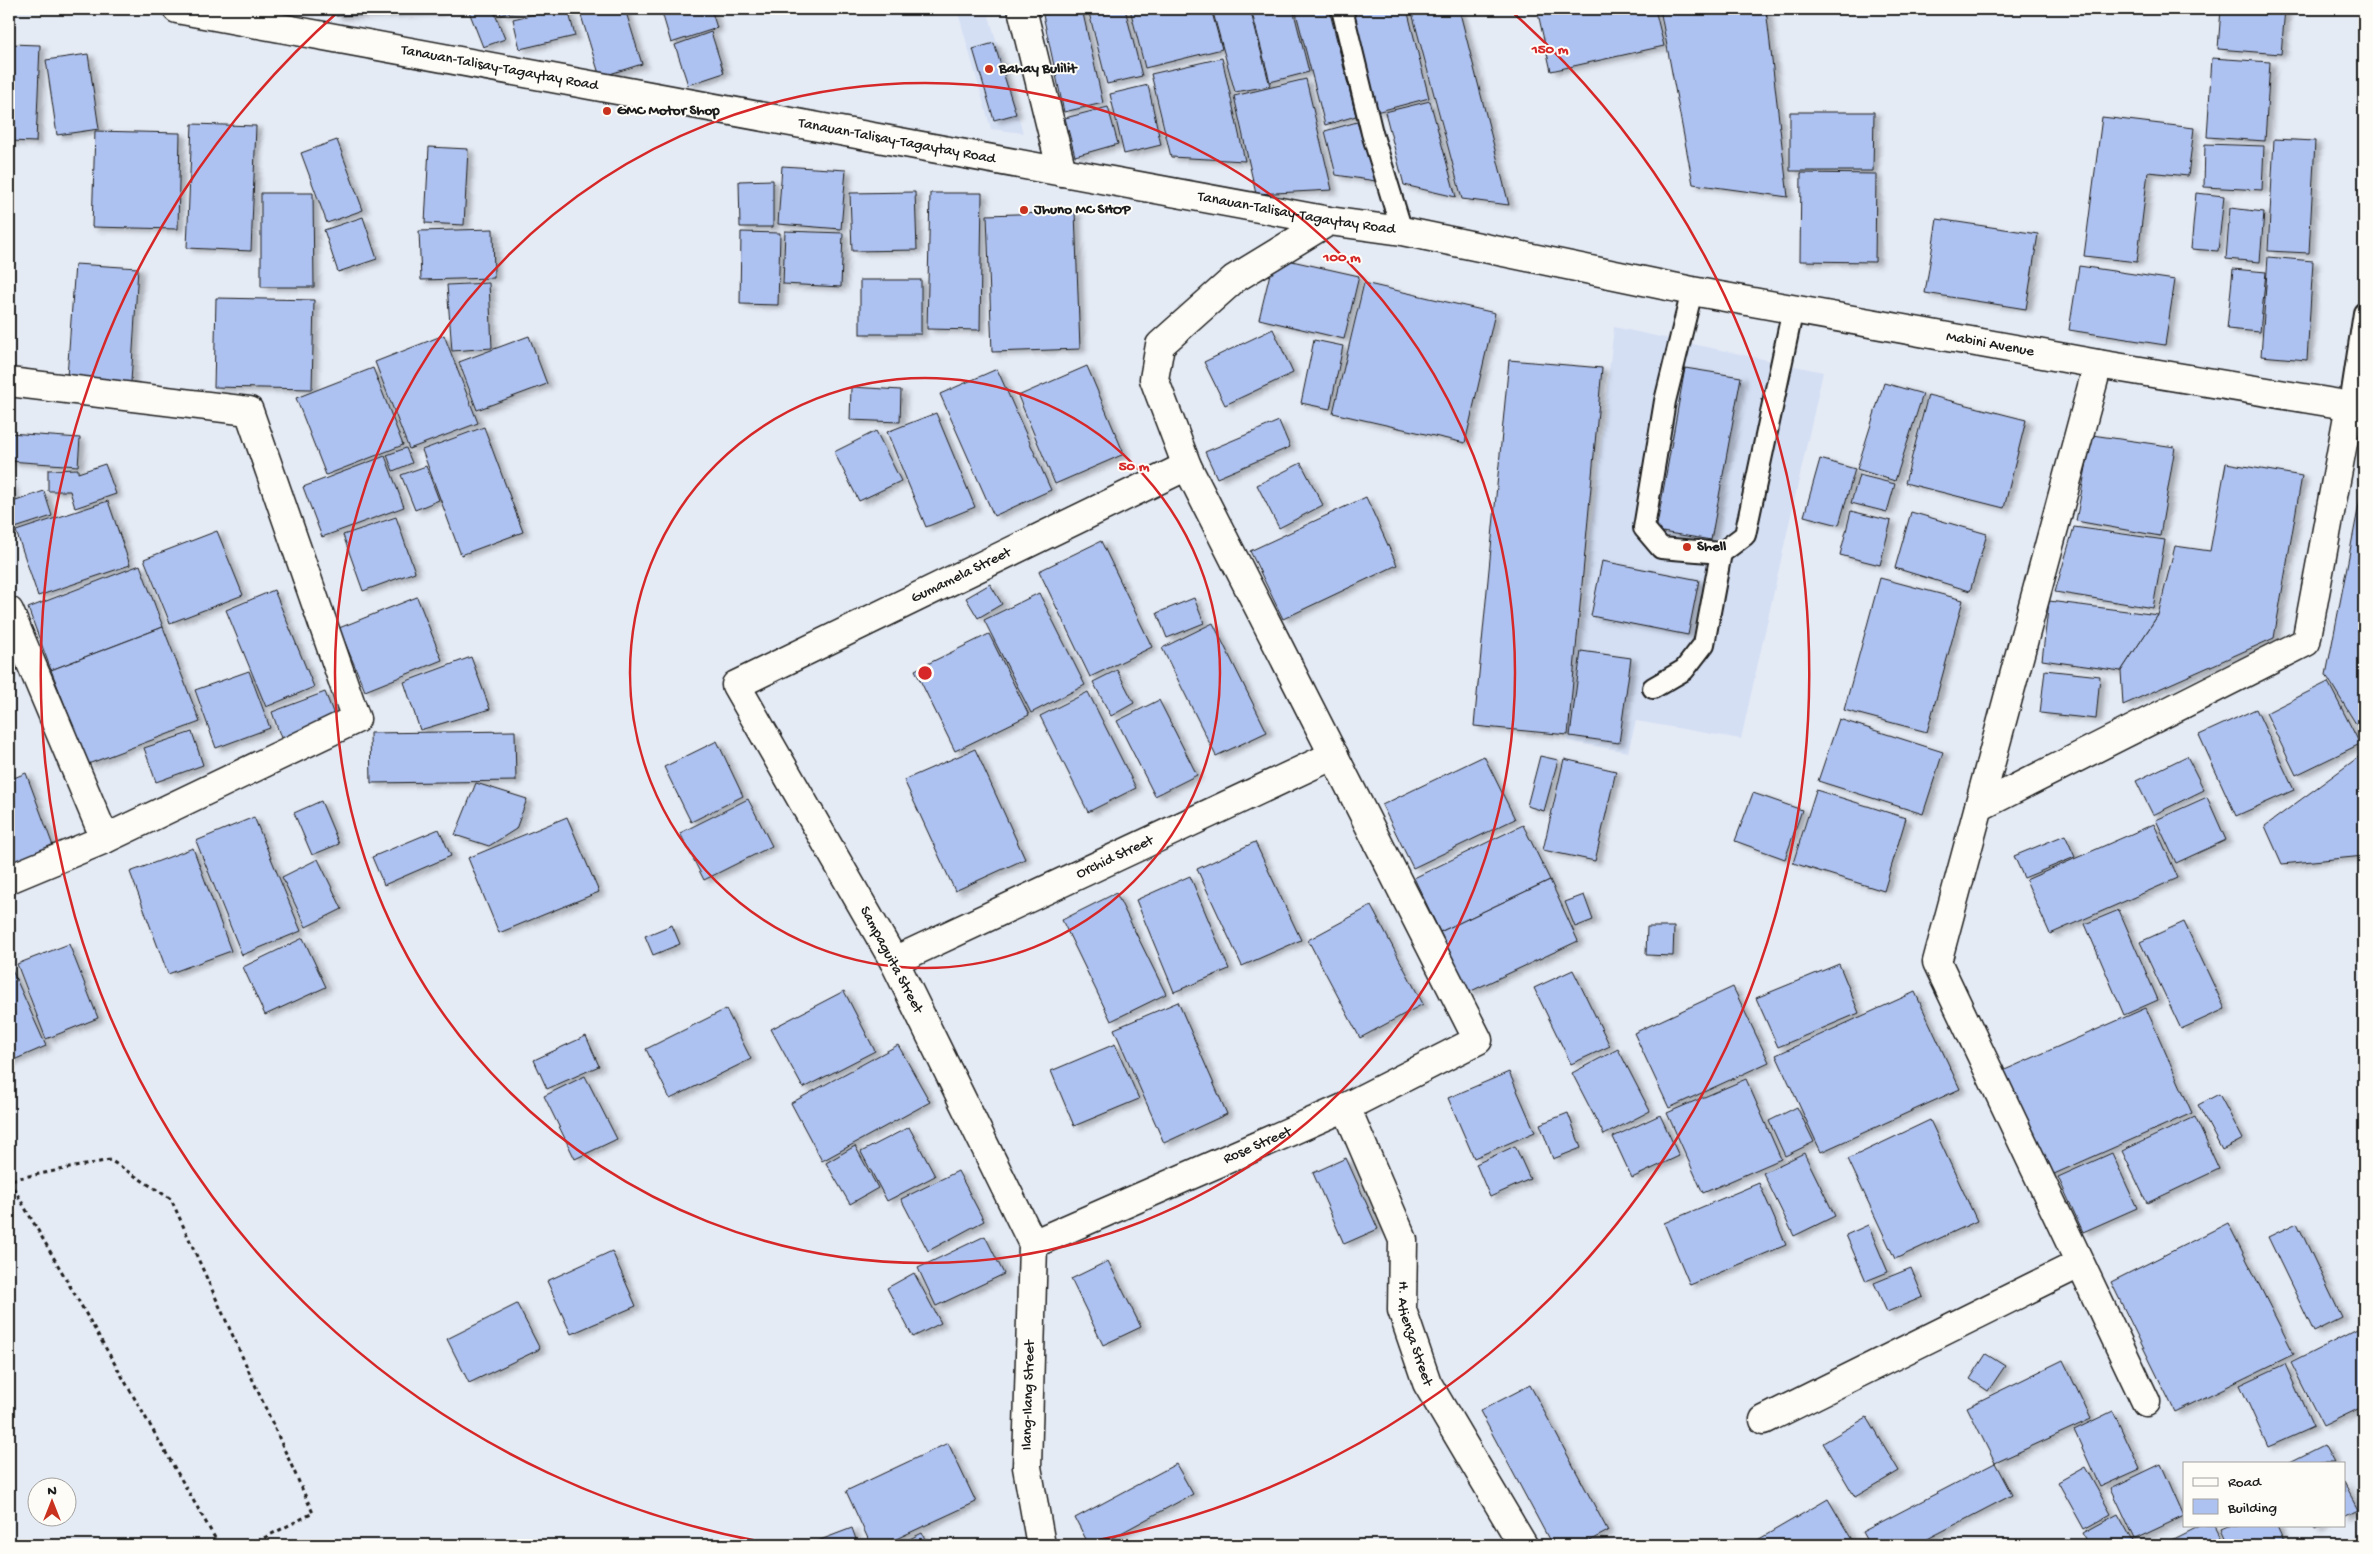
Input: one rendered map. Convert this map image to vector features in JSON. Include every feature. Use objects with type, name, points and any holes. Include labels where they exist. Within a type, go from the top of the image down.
[{"type":"street","name":"Tanauan-Talisay-Tagaytay Road","points":[[176,9],[1329,221],[1402,230],[1617,276]]},
{"type":"street","points":[[1022,9],[1062,172]]},
{"type":"street","points":[[1329,221],[1234,280],[1160,345],[1154,379],[1187,466],[1334,755]]},
{"type":"street","name":"Mabini Avenue","points":[[1617,276],[2098,364],[2357,407]]},
{"type":"street","points":[[2098,364],[1937,962],[2146,1402]]},
{"type":"street","points":[[9,382],[249,411],[356,719],[105,838],[9,879]]},
{"type":"street","points":[[1979,807],[2306,642],[2357,407]]},
{"type":"street","name":"Gumamela Street","points":[[736,685],[1187,466]]},
{"type":"street","points":[[9,611],[105,838]]},
{"type":"street","name":"Sampaguita Street","points":[[736,685],[894,961],[1033,1244]]},
{"type":"street","name":"Orchid Street","points":[[894,961],[1334,755]]},
{"type":"street","name":"Rose Street","points":[[1033,1244],[1346,1107],[1478,1040],[1334,755]]},
{"type":"street","name":"H. Atienza Street","points":[[1346,1107],[1403,1240],[1402,1310],[1427,1383],[1524,1545]]},
{"type":"street","name":"Ilang-Ilang Street","points":[[1033,1244],[1027,1467],[1041,1545]]},
{"type":"street","points":[[1764,1420],[2079,1264]]},
{"type":"lane","points":[[1342,9],[1372,133],[1402,230]]},
{"type":"lane","points":[[1692,290],[1665,401],[1644,528],[1661,548],[1721,553]]},
{"type":"lane","points":[[1653,688],[1684,670],[1704,644],[1721,553],[1745,534],[1793,309]]},
{"type":"lane","points":[[2357,407],[2364,313]]},
{"type":"path","points":[[219,1545],[9,1180],[110,1160],[171,1199],[313,1513],[250,1545]]},
{"type":"shaded area","name":"Bahay Bulilit","points":[[957,9],[987,9],[1023,133],[991,129]]},
{"type":"shaded area","name":"Shell","points":[[1614,327],[1823,372],[1741,739],[1636,721],[1628,752],[1567,741]]},
{"type":"building","points":[[336,9],[439,9],[440,11],[336,16]]},
{"type":"building","points":[[468,9],[493,9],[505,39],[483,47]]},
{"type":"building","points":[[499,9],[523,9],[501,15]]},
{"type":"building","points":[[556,9],[568,9],[575,36],[520,49],[513,19]]},
{"type":"building","points":[[579,9],[625,9],[642,64],[600,77]]},
{"type":"building","points":[[661,9],[711,9],[717,28],[671,43]]},
{"type":"building","points":[[1082,9],[1103,103],[1064,112],[1043,15]]},
{"type":"building","points":[[1088,9],[1125,9],[1142,76],[1107,84]]},
{"type":"building","points":[[1130,9],[1211,9],[1222,49],[1145,68]]},
{"type":"building","points":[[1212,9],[1250,9],[1270,86],[1235,92]]},
{"type":"building","points":[[1251,9],[1293,9],[1309,72],[1270,82]]},
{"type":"building","points":[[1295,9],[1329,9],[1356,116],[1325,125]]},
{"type":"building","points":[[1350,9],[1407,9],[1429,98],[1376,112]]},
{"type":"building","points":[[1411,9],[1459,9],[1509,205],[1462,199]]},
{"type":"building","points":[[1537,9],[1655,9],[1664,46],[1551,71]]},
{"type":"building","points":[[1660,9],[1766,9],[1788,197],[1693,184]]},
{"type":"building","points":[[2221,9],[2285,9],[2281,54],[2218,49]]},
{"type":"building","points":[[711,32],[724,73],[688,85],[675,45]]},
{"type":"building","points":[[994,43],[1016,114],[994,120],[973,49]]},
{"type":"building","points":[[9,44],[40,45],[36,142],[9,141]]},
{"type":"building","points":[[88,54],[99,129],[57,135],[46,60]]},
{"type":"building","points":[[1222,58],[1245,161],[1171,157],[1151,74]]},
{"type":"building","points":[[2212,58],[2270,62],[2265,141],[2207,137]]},
{"type":"building","points":[[1306,79],[1332,190],[1256,194],[1234,96]]},
{"type":"building","points":[[1148,85],[1161,145],[1124,154],[1110,94]]},
{"type":"building","points":[[1430,101],[1456,197],[1404,185],[1385,112]]},
{"type":"building","points":[[1108,107],[1118,144],[1075,156],[1065,118]]},
{"type":"building","points":[[1790,112],[1874,112],[1873,171],[1790,171]]},
{"type":"building","points":[[2102,117],[2194,128],[2188,176],[2148,172],[2137,262],[2084,256]]},
{"type":"building","points":[[1357,122],[1376,181],[1336,175],[1325,131]]},
{"type":"building","points":[[192,124],[256,126],[251,251],[187,248]]},
{"type":"building","points":[[95,131],[180,133],[178,229],[92,227]]},
{"type":"building","points":[[2274,139],[2315,141],[2309,253],[2268,251]]},
{"type":"building","points":[[337,140],[363,210],[327,223],[301,153]]},
{"type":"building","points":[[2205,144],[2264,146],[2262,190],[2204,187]]},
{"type":"building","points":[[429,147],[468,149],[464,225],[425,223]]},
{"type":"building","points":[[782,166],[846,170],[841,229],[778,224]]},
{"type":"building","points":[[1801,173],[1876,174],[1875,262],[1800,261]]},
{"type":"building","points":[[773,180],[773,227],[740,227],[739,181]]},
{"type":"building","points":[[915,192],[917,250],[852,251],[850,193]]},
{"type":"building","points":[[261,193],[313,193],[314,287],[261,287]]},
{"type":"building","points":[[930,193],[982,193],[980,330],[927,329]]},
{"type":"building","points":[[2196,193],[2224,196],[2218,251],[2191,249]]},
{"type":"building","points":[[2230,208],[2264,212],[2260,262],[2226,259]]},
{"type":"building","points":[[1075,212],[1080,349],[992,352],[987,215]]},
{"type":"building","points":[[363,217],[377,259],[338,272],[324,230]]},
{"type":"building","points":[[1937,219],[2038,234],[2026,309],[1925,293]]},
{"type":"building","points":[[493,229],[494,278],[421,280],[419,231]]},
{"type":"building","points":[[785,231],[843,233],[841,287],[783,284]]},
{"type":"building","points":[[741,232],[780,233],[778,305],[740,304]]},
{"type":"building","points":[[1274,257],[1359,276],[1344,339],[1259,319]]},
{"type":"building","points":[[2268,257],[2313,261],[2307,360],[2261,356]]},
{"type":"building","points":[[75,264],[138,268],[131,382],[67,377]]},
{"type":"building","points":[[2079,266],[2175,280],[2165,345],[2069,330]]},
{"type":"building","points":[[2233,269],[2266,272],[2260,332],[2227,329]]},
{"type":"building","points":[[860,280],[921,280],[921,334],[860,334]]},
{"type":"building","points":[[489,283],[492,348],[452,351],[447,285]]},
{"type":"building","points":[[1364,283],[1495,313],[1465,443],[1333,413]]},
{"type":"building","points":[[216,298],[314,300],[312,389],[214,387]]},
{"type":"building","points":[[1273,329],[1293,373],[1225,405],[1204,362]]},
{"type":"building","points":[[444,335],[478,423],[409,449],[375,362]]},
{"type":"building","points":[[529,336],[547,384],[477,410],[459,362]]},
{"type":"building","points":[[1314,340],[1343,346],[1330,409],[1301,403]]},
{"type":"building","points":[[1509,360],[1602,368],[1568,735],[1474,726]]},
{"type":"building","points":[[1087,366],[1124,454],[1055,484],[1018,396]]},
{"type":"building","points":[[373,368],[403,445],[326,475],[296,398]]},
{"type":"building","points":[[1685,368],[1741,377],[1711,540],[1656,531]]},
{"type":"building","points":[[997,369],[1051,490],[994,516],[940,394]]},
{"type":"building","points":[[1884,383],[1923,394],[1895,481],[1857,469]]},
{"type":"building","points":[[851,387],[901,390],[900,422],[850,420]]},
{"type":"building","points":[[1928,395],[2026,420],[2004,508],[1905,483]]},
{"type":"building","points":[[936,413],[975,507],[926,527],[887,432]]},
{"type":"building","points":[[1279,421],[1290,447],[1217,478],[1205,452]]},
{"type":"building","points":[[484,427],[523,532],[461,555],[422,450]]},
{"type":"building","points":[[876,431],[901,481],[859,501],[834,452]]},
{"type":"building","points":[[9,433],[80,438],[78,466],[9,461]]},
{"type":"building","points":[[2092,435],[2175,447],[2160,536],[2076,521]]},
{"type":"building","points":[[406,448],[412,463],[393,471],[387,455]]},
{"type":"building","points":[[385,456],[404,507],[322,537],[303,487]]},
{"type":"building","points":[[1820,459],[1855,469],[1839,525],[1804,516]]},
{"type":"building","points":[[1301,463],[1323,505],[1279,528],[1257,485]]},
{"type":"building","points":[[2226,463],[2302,476],[2274,638],[2123,705],[2121,671],[2158,615],[2175,546],[2210,551]]},
{"type":"building","points":[[105,464],[116,494],[75,508],[70,491],[48,491],[48,470],[78,469],[78,473]]},
{"type":"building","points":[[426,466],[439,500],[415,510],[401,475]]},
{"type":"building","points":[[1859,475],[1895,484],[1887,512],[1851,503]]},
{"type":"building","points":[[9,479],[16,501],[44,491],[52,516],[9,530]]},
{"type":"building","points":[[2361,494],[2364,495],[2364,737],[2326,675]]},
{"type":"building","points":[[1366,497],[1397,565],[1283,619],[1250,551]]},
{"type":"building","points":[[108,501],[130,565],[38,596],[16,531]]},
{"type":"building","points":[[1851,511],[1891,521],[1880,565],[1840,555]]},
{"type":"building","points":[[1911,512],[1987,534],[1970,591],[1895,568]]},
{"type":"building","points":[[396,517],[415,572],[363,591],[343,535]]},
{"type":"building","points":[[2074,527],[2165,540],[2153,608],[2055,592]]},
{"type":"building","points":[[217,531],[243,595],[170,623],[144,559]]},
{"type":"building","points":[[1101,541],[1152,647],[1090,677],[1039,571]]},
{"type":"building","points":[[1602,561],[1699,580],[1688,635],[1591,616]]},
{"type":"building","points":[[140,565],[163,627],[51,670],[28,608]]},
{"type":"building","points":[[1880,578],[1963,600],[1927,732],[1844,710]]},
{"type":"building","points":[[990,584],[1002,604],[978,618],[966,598]]},
{"type":"building","points":[[274,590],[314,687],[266,707],[226,610]]},
{"type":"building","points":[[1039,593],[1085,685],[1031,713],[984,620]]},
{"type":"building","points":[[417,597],[442,660],[365,691],[339,628]]},
{"type":"building","points":[[1194,598],[1204,623],[1167,638],[1157,613]]},
{"type":"building","points":[[2049,601],[2158,615],[2121,671],[2042,660]]},
{"type":"building","points":[[1213,623],[1267,732],[1216,756],[1162,648]]},
{"type":"building","points":[[163,627],[200,722],[88,764],[51,670]]},
{"type":"building","points":[[989,634],[1029,715],[955,751],[915,670]]},
{"type":"building","points":[[1581,651],[1631,658],[1619,743],[1570,736]]},
{"type":"building","points":[[471,657],[490,709],[420,730],[404,682]]},
{"type":"building","points":[[1117,670],[1134,703],[1111,716],[1093,682]]},
{"type":"building","points":[[2045,670],[2100,676],[2096,719],[2040,713]]},
{"type":"building","points":[[249,671],[270,728],[216,748],[195,690]]},
{"type":"building","points":[[2328,682],[2360,744],[2296,775],[2266,713]]},
{"type":"building","points":[[325,692],[336,720],[282,741],[272,712]]},
{"type":"building","points":[[1088,692],[1136,788],[1088,812],[1040,716]]},
{"type":"building","points":[[1159,700],[1197,775],[1155,796],[1117,721]]},
{"type":"building","points":[[2256,709],[2294,790],[2236,816],[2199,735]]},
{"type":"building","points":[[1839,719],[1943,752],[1923,814],[1818,781]]},
{"type":"building","points":[[515,731],[516,781],[371,783],[370,733]]},
{"type":"building","points":[[192,732],[203,765],[156,782],[144,748]]},
{"type":"building","points":[[717,741],[743,796],[691,822],[664,767]]},
{"type":"building","points":[[975,749],[1025,859],[955,891],[904,780]]},
{"type":"building","points":[[2364,753],[2364,856],[2282,864],[2265,826]]},
{"type":"building","points":[[1484,756],[1515,819],[1413,868],[1382,805]]},
{"type":"building","points":[[1540,756],[1558,760],[1544,811],[1527,806]]},
{"type":"building","points":[[2187,756],[2204,790],[2153,815],[2136,781]]},
{"type":"building","points":[[1564,759],[1616,771],[1595,861],[1543,850]]},
{"type":"building","points":[[26,773],[56,854],[9,872],[9,780]]},
{"type":"building","points":[[476,783],[527,799],[516,829],[489,846],[455,835]]},
{"type":"building","points":[[1816,790],[1906,818],[1884,891],[1793,863]]},
{"type":"building","points":[[1753,793],[1802,810],[1785,859],[1735,841]]},
{"type":"building","points":[[2207,797],[2226,840],[2176,863],[2156,820]]},
{"type":"building","points":[[748,799],[772,846],[704,880],[680,833]]},
{"type":"building","points":[[321,801],[339,844],[312,855],[294,813]]},
{"type":"building","points":[[254,817],[301,931],[242,955],[196,841]]},
{"type":"building","points":[[567,817],[599,892],[499,933],[468,858]]},
{"type":"building","points":[[2154,824],[2178,878],[2050,934],[2026,880]]},
{"type":"building","points":[[1523,825],[1550,880],[1440,932],[1414,878]]},
{"type":"building","points":[[439,829],[451,856],[384,885],[372,857]]},
{"type":"building","points":[[2065,835],[2075,857],[2024,878],[2014,856]]},
{"type":"building","points":[[1255,842],[1301,940],[1242,966],[1197,869]]},
{"type":"building","points":[[193,848],[231,951],[168,974],[130,872]]},
{"type":"building","points":[[318,859],[342,909],[306,927],[282,877]]},
{"type":"building","points":[[1190,876],[1229,969],[1174,992],[1136,900]]},
{"type":"building","points":[[1550,880],[1578,941],[1469,992],[1440,932]]},
{"type":"building","points":[[1116,893],[1166,994],[1111,1021],[1062,920]]},
{"type":"building","points":[[1584,895],[1593,920],[1575,927],[1565,902]]},
{"type":"building","points":[[1371,906],[1423,1004],[1360,1038],[1308,940]]},
{"type":"building","points":[[2119,910],[2158,1000],[2124,1015],[2085,924]]},
{"type":"building","points":[[2184,922],[2225,1009],[2181,1029],[2140,942]]},
{"type":"building","points":[[672,925],[680,944],[653,955],[645,936]]},
{"type":"building","points":[[1647,927],[1674,927],[1673,956],[1646,955]]},
{"type":"building","points":[[303,938],[326,987],[265,1015],[243,967]]},
{"type":"building","points":[[69,944],[98,1018],[46,1039],[17,964]]},
{"type":"building","points":[[9,963],[46,1046],[9,1062]]},
{"type":"building","points":[[1839,964],[1859,1013],[1778,1047],[1756,998]]},
{"type":"building","points":[[1573,970],[1610,1046],[1571,1064],[1534,988]]},
{"type":"building","points":[[1733,987],[1769,1062],[1669,1108],[1634,1033]]},
{"type":"building","points":[[844,991],[875,1051],[803,1088],[771,1029]]},
{"type":"building","points":[[1915,992],[1960,1089],[1821,1152],[1776,1055]]},
{"type":"building","points":[[1178,1002],[1227,1114],[1164,1143],[1114,1029]]},
{"type":"building","points":[[2146,1008],[2192,1113],[2045,1178],[1998,1073]]},
{"type":"building","points":[[726,1009],[751,1059],[670,1099],[646,1049]]},
{"type":"building","points":[[586,1036],[599,1066],[547,1089],[534,1060]]},
{"type":"building","points":[[1115,1044],[1139,1099],[1074,1126],[1051,1071]]},
{"type":"building","points":[[898,1045],[930,1102],[822,1161],[791,1103]]},
{"type":"building","points":[[1618,1049],[1650,1111],[1604,1135],[1572,1073]]},
{"type":"building","points":[[1509,1072],[1535,1132],[1474,1158],[1448,1098]]},
{"type":"building","points":[[585,1076],[617,1139],[575,1159],[544,1096]]},
{"type":"building","points":[[1746,1079],[1781,1159],[1703,1193],[1667,1113]]},
{"type":"building","points":[[2219,1094],[2243,1139],[2222,1150],[2198,1105]]},
{"type":"building","points":[[1797,1107],[1814,1142],[1785,1156],[1769,1121]]},
{"type":"building","points":[[1568,1113],[1581,1148],[1553,1159],[1540,1124]]},
{"type":"building","points":[[1660,1115],[1679,1156],[1632,1178],[1613,1137]]},
{"type":"building","points":[[2195,1117],[2219,1169],[2147,1203],[2122,1151]]},
{"type":"building","points":[[1930,1120],[1977,1221],[1895,1259],[1848,1159]]},
{"type":"building","points":[[909,1127],[935,1176],[887,1201],[861,1152]]},
{"type":"building","points":[[855,1146],[878,1188],[850,1204],[826,1163]]},
{"type":"building","points":[[1515,1146],[1530,1179],[1490,1197],[1476,1164]]},
{"type":"building","points":[[1804,1153],[1835,1216],[1794,1236],[1763,1173]]},
{"type":"building","points":[[2112,1153],[2137,1208],[2083,1232],[2058,1177]]},
{"type":"building","points":[[1346,1158],[1378,1229],[1344,1244],[1313,1173]]},
{"type":"building","points":[[958,1171],[984,1221],[928,1251],[901,1199]]},
{"type":"building","points":[[1759,1183],[1786,1245],[1690,1285],[1664,1223]]},
{"type":"building","points":[[2228,1223],[2294,1354],[2175,1412],[2111,1282]]},
{"type":"building","points":[[2297,1223],[2342,1318],[2314,1332],[2268,1237]]},
{"type":"building","points":[[1868,1225],[1888,1272],[1866,1281],[1846,1235]]},
{"type":"building","points":[[985,1236],[1004,1274],[936,1306],[918,1268]]},
{"type":"building","points":[[612,1251],[636,1306],[571,1334],[547,1281]]},
{"type":"building","points":[[1108,1261],[1141,1327],[1103,1345],[1071,1279]]},
{"type":"building","points":[[1911,1268],[1923,1297],[1887,1312],[1874,1283]]},
{"type":"building","points":[[914,1273],[941,1323],[913,1337],[887,1288]]},
{"type":"building","points":[[517,1304],[540,1349],[469,1383],[447,1339]]},
{"type":"building","points":[[2364,1326],[2364,1406],[2323,1426],[2291,1363]]},
{"type":"building","points":[[1986,1354],[2005,1366],[1988,1391],[1970,1379]]},
{"type":"building","points":[[2063,1360],[2091,1419],[1995,1463],[1967,1407]]},
{"type":"building","points":[[2285,1364],[2313,1427],[2268,1447],[2240,1385]]},
{"type":"building","points":[[1530,1385],[1608,1531],[1581,1545],[1552,1545],[1480,1411]]},
{"type":"building","points":[[2113,1411],[2140,1469],[2100,1487],[2074,1430]]},
{"type":"building","points":[[1867,1417],[1899,1471],[1855,1497],[1823,1443]]},
{"type":"building","points":[[948,1443],[976,1502],[883,1545],[871,1545],[846,1491]]},
{"type":"building","points":[[2324,1445],[2333,1462],[2290,1462]]},
{"type":"building","points":[[1995,1463],[2012,1495],[1916,1545],[1869,1545],[1862,1532]]},
{"type":"building","points":[[1176,1464],[1193,1494],[1099,1545],[1089,1545],[1075,1518]]},
{"type":"building","points":[[2161,1464],[2183,1516],[2135,1539],[2111,1488]]},
{"type":"building","points":[[2085,1467],[2111,1514],[2084,1529],[2058,1482]]},
{"type":"building","points":[[2346,1487],[2358,1509],[2346,1515]]},
{"type":"building","points":[[1828,1499],[1855,1545],[1749,1545]]},
{"type":"building","points":[[2118,1514],[2135,1545],[2089,1545],[2083,1533]]},
{"type":"building","points":[[2199,1526],[2216,1526],[2225,1545],[2164,1545]]},
{"type":"building","points":[[2226,1526],[2276,1526],[2285,1545],[2229,1545],[2221,1528]]},
{"type":"building","points":[[2314,1526],[2324,1526],[2316,1530]]},
{"type":"building","points":[[852,1528],[858,1545],[807,1545]]},
{"type":"building","points":[[922,1533],[928,1545],[897,1545]]},
{"type":"place","name":"Bahay Bulilit","points":[[989,69]]},
{"type":"place","name":"GMC Motor Shop","points":[[607,111]]},
{"type":"place","name":"Jhuno MC SHOP","points":[[1024,210]]},
{"type":"place","name":"Shell","points":[[1687,547]]}]
